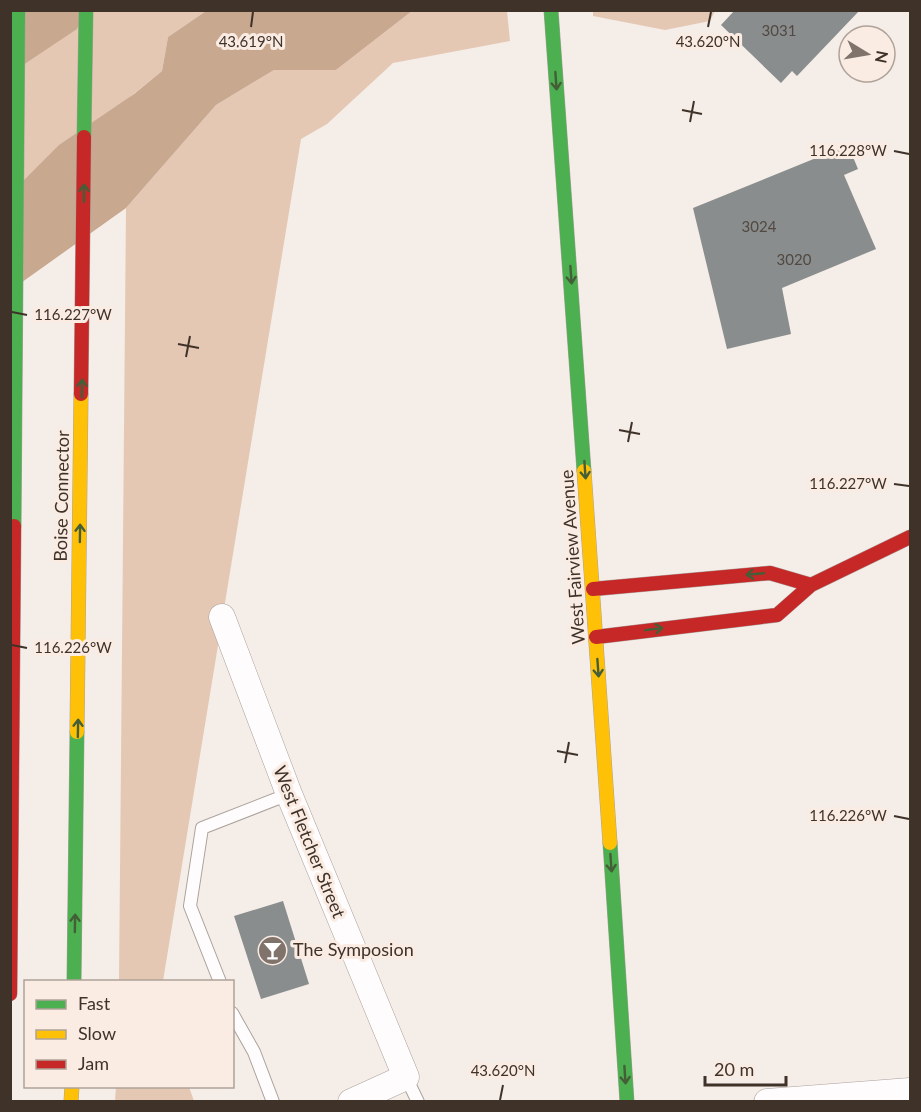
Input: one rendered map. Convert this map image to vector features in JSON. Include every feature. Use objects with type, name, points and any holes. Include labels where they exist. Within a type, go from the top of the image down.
[{"type":"main road","points":[[10,994],[18,10]]},
{"type":"main road","name":"Boise Connector","points":[[74,980],[86,10]]},
{"type":"main road","name":"West Fairview Avenue","points":[[552,16],[627,1101]]},
{"type":"main road","points":[[596,637],[777,615],[811,585],[910,537]]},
{"type":"main road","points":[[593,589],[770,573],[811,585]]},
{"type":"street","name":"West Fletcher Street","points":[[222,617],[289,794],[406,1077]]},
{"type":"street","points":[[351,1101],[406,1077]]},
{"type":"street","points":[[767,1101],[910,1091]]},
{"type":"lane","points":[[220,980],[190,906],[202,828],[289,794]]},
{"type":"lane","points":[[234,1017],[254,1052],[273,1101]]},
{"type":"lane","points":[[406,1077],[418,1101]]},
{"type":"shaded area","points":[[593,10],[715,11],[710,21],[665,30],[593,16]]},
{"type":"shaded area","points":[[11,11],[86,11],[77,29],[11,73]]},
{"type":"shaded area","points":[[86,11],[206,11],[168,37],[162,71],[11,193],[11,73]]},
{"type":"shaded area","points":[[206,11],[412,11],[336,70],[274,70],[216,105],[126,208],[11,290],[11,193],[59,145],[134,94],[162,71],[168,37]]},
{"type":"shaded area","points":[[412,11],[507,11],[510,41],[393,63],[327,124],[301,139],[163,980],[119,980],[126,208],[216,105],[274,70],[336,70]]},
{"type":"shaded area","points":[[116,1088],[189,1088],[194,1101],[115,1101]]},
{"type":"building","points":[[735,10],[860,10],[847,24],[837,24],[837,34],[797,76],[792,71],[781,83],[721,25]]},
{"type":"building","points":[[848,145],[858,169],[844,175],[876,249],[782,288],[791,334],[727,349],[693,208]]},
{"type":"building","name":"The Symposion","points":[[283,901],[309,984],[261,999],[234,916]]},
{"type":"traffic: fast","points":[[14,526],[18,10]]},
{"type":"traffic: fast","points":[[84,137],[86,10]]},
{"type":"traffic: fast","points":[[551,10],[584,471]]},
{"type":"traffic: fast","points":[[74,980],[77,732]]},
{"type":"traffic: fast","points":[[610,843],[627,1102]]},
{"type":"traffic: slow","points":[[77,732],[81,394]]},
{"type":"traffic: slow","points":[[584,471],[610,843]]},
{"type":"traffic: slow","points":[[71,1102],[72,1088]]},
{"type":"traffic: jam","points":[[81,394],[84,137]]},
{"type":"traffic: jam","points":[[10,994],[14,526]]},
{"type":"traffic: jam","points":[[596,637],[777,615],[811,585],[910,537]]},
{"type":"traffic: jam","points":[[593,589],[770,573],[811,585]]},
{"type":"place","name":"The Symposion","points":[[272,950]]}]
